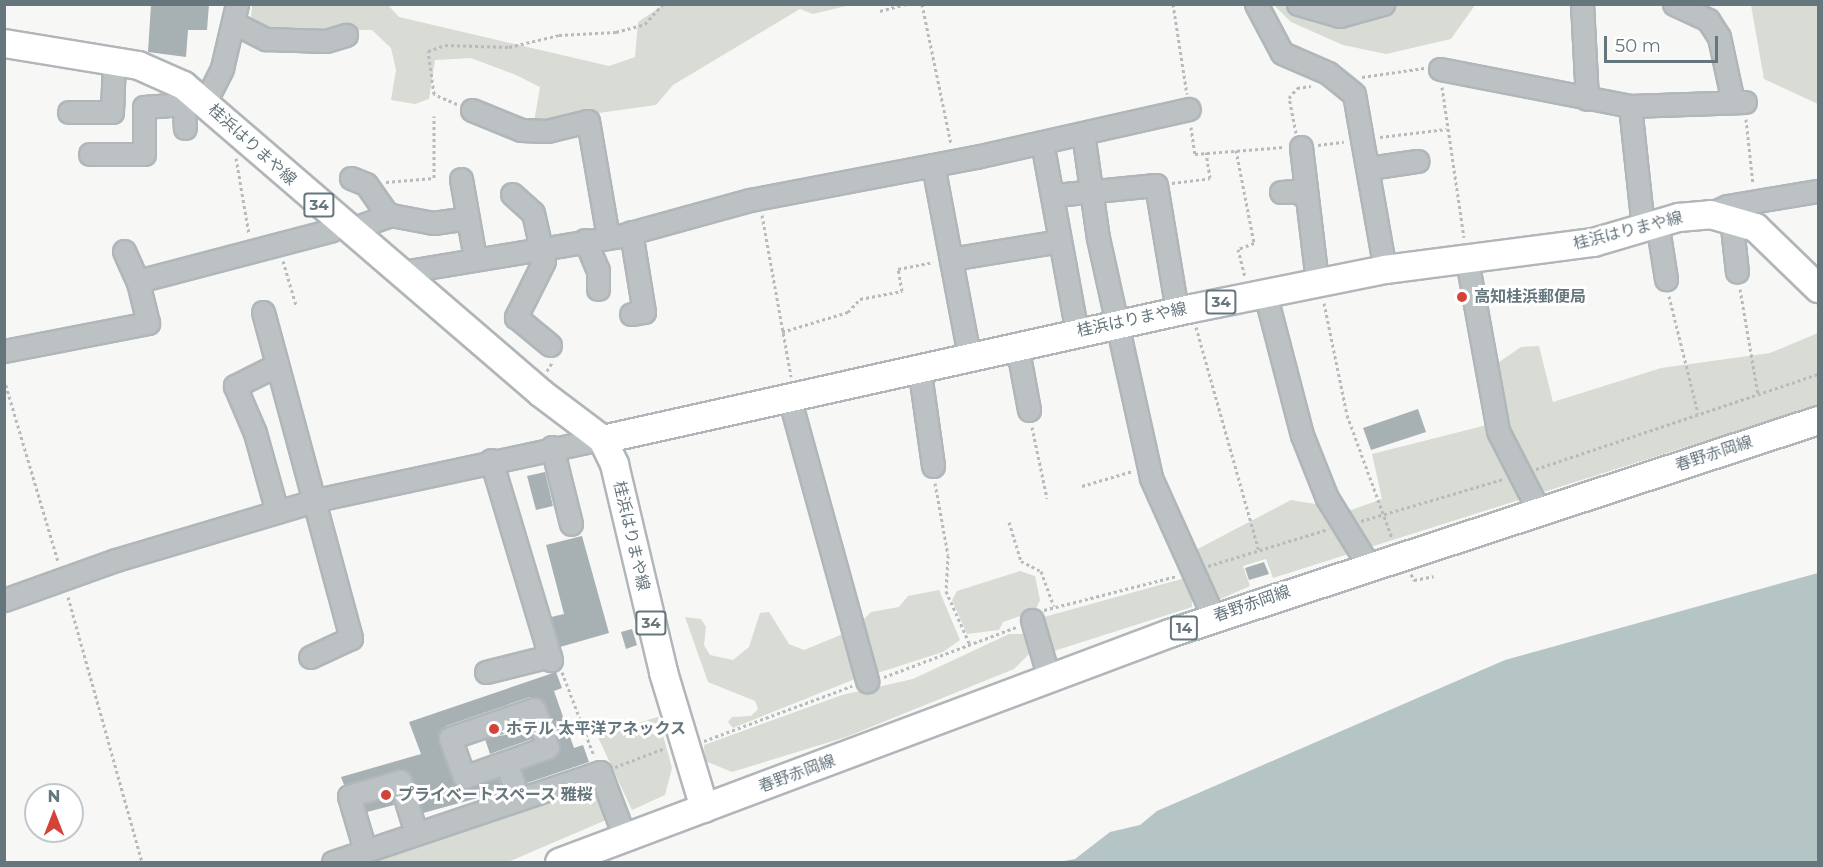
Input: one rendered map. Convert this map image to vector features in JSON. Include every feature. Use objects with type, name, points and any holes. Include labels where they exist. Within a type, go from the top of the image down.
[{"type":"main road","name":"桂浜はりまや線","points":[[4,43],[114,62],[174,95],[205,102],[240,138],[405,278],[602,439],[614,464],[684,744],[704,808]]},
{"type":"main road","name":"桂浜はりまや線","points":[[602,439],[969,355],[1317,282],[1385,269],[1593,242],[1650,225],[1737,215]]},
{"type":"main road","points":[[1737,215],[1818,288]]},
{"type":"main road","name":"春野赤岡線","points":[[559,862],[1214,618],[1818,420]]},
{"type":"street","points":[[1256,4],[1282,53],[1328,73],[1354,94],[1369,168],[1385,269]]},
{"type":"street","points":[[1298,4],[1340,16],[1383,4]]},
{"type":"street","points":[[1582,4],[1587,99]]},
{"type":"street","points":[[1440,69],[1630,106],[1739,102],[1719,37],[1708,20],[1674,4]]},
{"type":"street","points":[[205,102],[236,14],[266,39],[326,41],[346,35]]},
{"type":"street","points":[[69,112],[112,112],[114,62]]},
{"type":"street","points":[[90,154],[144,154],[144,107],[174,95],[184,104],[185,128]]},
{"type":"street","points":[[1630,106],[1650,225],[1666,279]]},
{"type":"street","points":[[405,278],[414,270],[608,237],[760,198],[954,161],[1189,109]]},
{"type":"street","points":[[472,110],[521,130],[547,131],[588,121],[608,237]]},
{"type":"street","points":[[1083,133],[1088,189],[1149,466],[1214,618]]},
{"type":"street","points":[[1042,142],[1055,195],[1060,241],[1077,332]]},
{"type":"street","points":[[1301,147],[1317,282]]},
{"type":"street","points":[[1369,168],[1417,161]]},
{"type":"street","points":[[933,165],[969,355]]},
{"type":"street","points":[[461,179],[474,258]]},
{"type":"street","points":[[359,181],[388,215]]},
{"type":"street","points":[[1055,195],[1088,189],[1156,185],[1185,309]]},
{"type":"street","points":[[1281,192],[1296,191],[1307,198]]},
{"type":"street","points":[[1737,215],[1818,191]]},
{"type":"street","points":[[512,194],[533,213],[542,269],[516,317],[550,345]]},
{"type":"street","points":[[1737,215],[1818,202]]},
{"type":"street","points":[[124,250],[134,283],[253,248],[388,215],[433,222],[467,218]]},
{"type":"street","points":[[1737,215],[1737,272]]},
{"type":"street","points":[[631,232],[644,312],[631,314]]},
{"type":"street","points":[[585,240],[598,270],[598,289]]},
{"type":"street","points":[[951,259],[1060,241]]},
{"type":"street","points":[[1467,260],[1498,431],[1517,475],[1539,511]]},
{"type":"street","points":[[4,351],[148,324],[138,282]]},
{"type":"street","points":[[1257,294],[1302,435],[1342,525],[1369,566]]},
{"type":"street","points":[[263,312],[275,366],[351,638],[310,657]]},
{"type":"street","points":[[1017,345],[1029,410]]},
{"type":"street","points":[[275,366],[235,386],[255,433],[277,512]]},
{"type":"street","points":[[919,366],[933,466]]},
{"type":"street","points":[[792,396],[867,681]]},
{"type":"street","points":[[4,600],[313,501],[491,460],[602,439]]},
{"type":"street","points":[[552,447],[571,524]]},
{"type":"street","points":[[486,672],[550,658],[491,460]]},
{"type":"street","points":[[1032,620],[1049,678]]},
{"type":"street","points":[[506,762],[519,797]]},
{"type":"street","points":[[333,862],[519,797],[600,772],[625,838]]},
{"type":"street","points":[[365,850],[349,796],[400,781],[416,833]]},
{"type":"path","points":[[472,110],[434,94],[428,51],[445,45],[509,47],[559,35],[616,32],[645,24],[663,4]]},
{"type":"path","points":[[880,11],[906,4]]},
{"type":"path","points":[[922,4],[954,161]]},
{"type":"path","points":[[1173,4],[1195,154],[1301,147],[1447,129]]},
{"type":"path","points":[[1440,69],[1467,260]]},
{"type":"path","points":[[1737,215],[1739,102]]},
{"type":"path","points":[[359,181],[434,178],[434,116]]},
{"type":"path","points":[[240,138],[235,144],[240,197],[253,248]]},
{"type":"path","points":[[1236,150],[1254,243],[1238,249],[1257,294]]},
{"type":"path","points":[[1156,185],[1210,178],[1206,152]]},
{"type":"path","points":[[760,198],[792,396]]},
{"type":"path","points":[[278,242],[296,305]]},
{"type":"path","points":[[782,332],[848,312],[860,299],[902,291],[897,269],[951,259]]},
{"type":"path","points":[[1737,272],[1758,394]]},
{"type":"path","points":[[1666,279],[1698,413]]},
{"type":"path","points":[[1317,282],[1347,415],[1393,540]]},
{"type":"path","points":[[1185,309],[1259,551]]},
{"type":"path","points":[[550,658],[566,680],[600,772],[684,744],[712,739],[970,645],[1032,620],[1054,606],[1125,593],[1342,525],[1384,516],[1517,475],[1818,374]]},
{"type":"path","points":[[4,379],[64,579],[142,862]]},
{"type":"path","points":[[1029,410],[1047,498]]},
{"type":"path","points":[[933,466],[948,555],[946,591],[970,645]]},
{"type":"path","points":[[1082,486],[1149,466]]},
{"type":"path","points":[[1009,522],[1021,561],[1041,571],[1054,606]]},
{"type":"path","points":[[1411,574],[1414,580],[1434,576]]},
{"type":"shaded area","points":[[252,5],[388,5],[399,17],[609,66],[635,57],[638,22],[663,5],[850,5],[813,14],[800,9],[673,85],[656,105],[534,122],[540,87],[516,75],[471,58],[435,60],[429,99],[415,104],[391,100],[396,70],[391,48],[372,30],[274,30],[251,18]]},
{"type":"shaded area","points":[[1274,5],[1475,5],[1451,39],[1386,54],[1343,45],[1291,22]]},
{"type":"shaded area","points":[[1751,5],[1818,5],[1818,104],[1764,79]]},
{"type":"shaded area","points":[[1818,333],[1818,405],[1273,578],[1266,559],[1243,566],[1250,586],[1216,601],[1190,553],[1291,500],[1351,510],[1382,499],[1372,454],[1487,425],[1480,375],[1521,347],[1539,346],[1553,402],[1661,368],[1770,353]]},
{"type":"shaded area","points":[[1020,571],[1035,576],[1040,600],[1035,611],[1003,622],[999,630],[967,634],[952,600],[957,591]]},
{"type":"shaded area","points":[[1818,573],[1818,862],[1059,862],[1075,859],[1110,832],[1140,825],[1157,811],[1505,660]]},
{"type":"shaded area","points":[[1185,578],[1192,590],[1192,607],[1054,651],[1039,634],[1044,617]]},
{"type":"shaded area","points":[[939,590],[960,640],[943,652],[868,676],[859,624],[871,612],[899,607],[908,596]]},
{"type":"shaded area","points":[[769,612],[789,644],[804,650],[843,634],[860,677],[733,728],[728,722],[732,717],[751,716],[758,709],[755,701],[708,682],[685,617],[701,619],[706,627],[704,645],[710,655],[733,660],[749,647],[760,613]]},
{"type":"shaded area","points":[[1009,634],[1023,634],[1029,654],[1014,669],[846,737],[732,772],[705,761],[704,745],[842,695],[913,679]]},
{"type":"shaded area","points":[[658,717],[672,768],[665,795],[632,810],[597,735]]},
{"type":"shaded area","points":[[584,785],[602,794],[606,820],[508,862],[350,862]]},
{"type":"building","points":[[151,4],[209,4],[207,30],[188,30],[186,57],[148,52]]},
{"type":"building","points":[[1418,409],[1426,432],[1371,450],[1363,428]]},
{"type":"building","points":[[545,472],[553,506],[536,510],[527,476]]},
{"type":"building","points":[[582,536],[609,633],[560,647],[551,617],[564,614],[546,545]]},
{"type":"building","points":[[1264,562],[1269,574],[1249,580],[1245,568]]},
{"type":"building","points":[[632,629],[637,645],[626,649],[621,632]]},
{"type":"building","points":[[556,672],[562,688],[554,691],[574,748],[583,745],[589,762],[527,783],[522,770],[553,759],[561,749],[546,704],[530,697],[446,726],[438,735],[455,786],[468,789],[498,778],[503,791],[423,813],[412,777],[404,769],[344,785],[341,777],[421,754],[409,722]]},
{"type":"building","points":[[528,730],[532,739],[490,754],[485,739]]},
{"type":"building","points":[[392,797],[394,805],[367,812],[365,805]]},
{"type":"place","name":"高知桂浜郵便局","points":[[1462,297]]},
{"type":"place","name":"ホテル 太平洋アネックス","points":[[494,729]]},
{"type":"place","name":"プライベートスペース 雅桜","points":[[386,795]]}]
